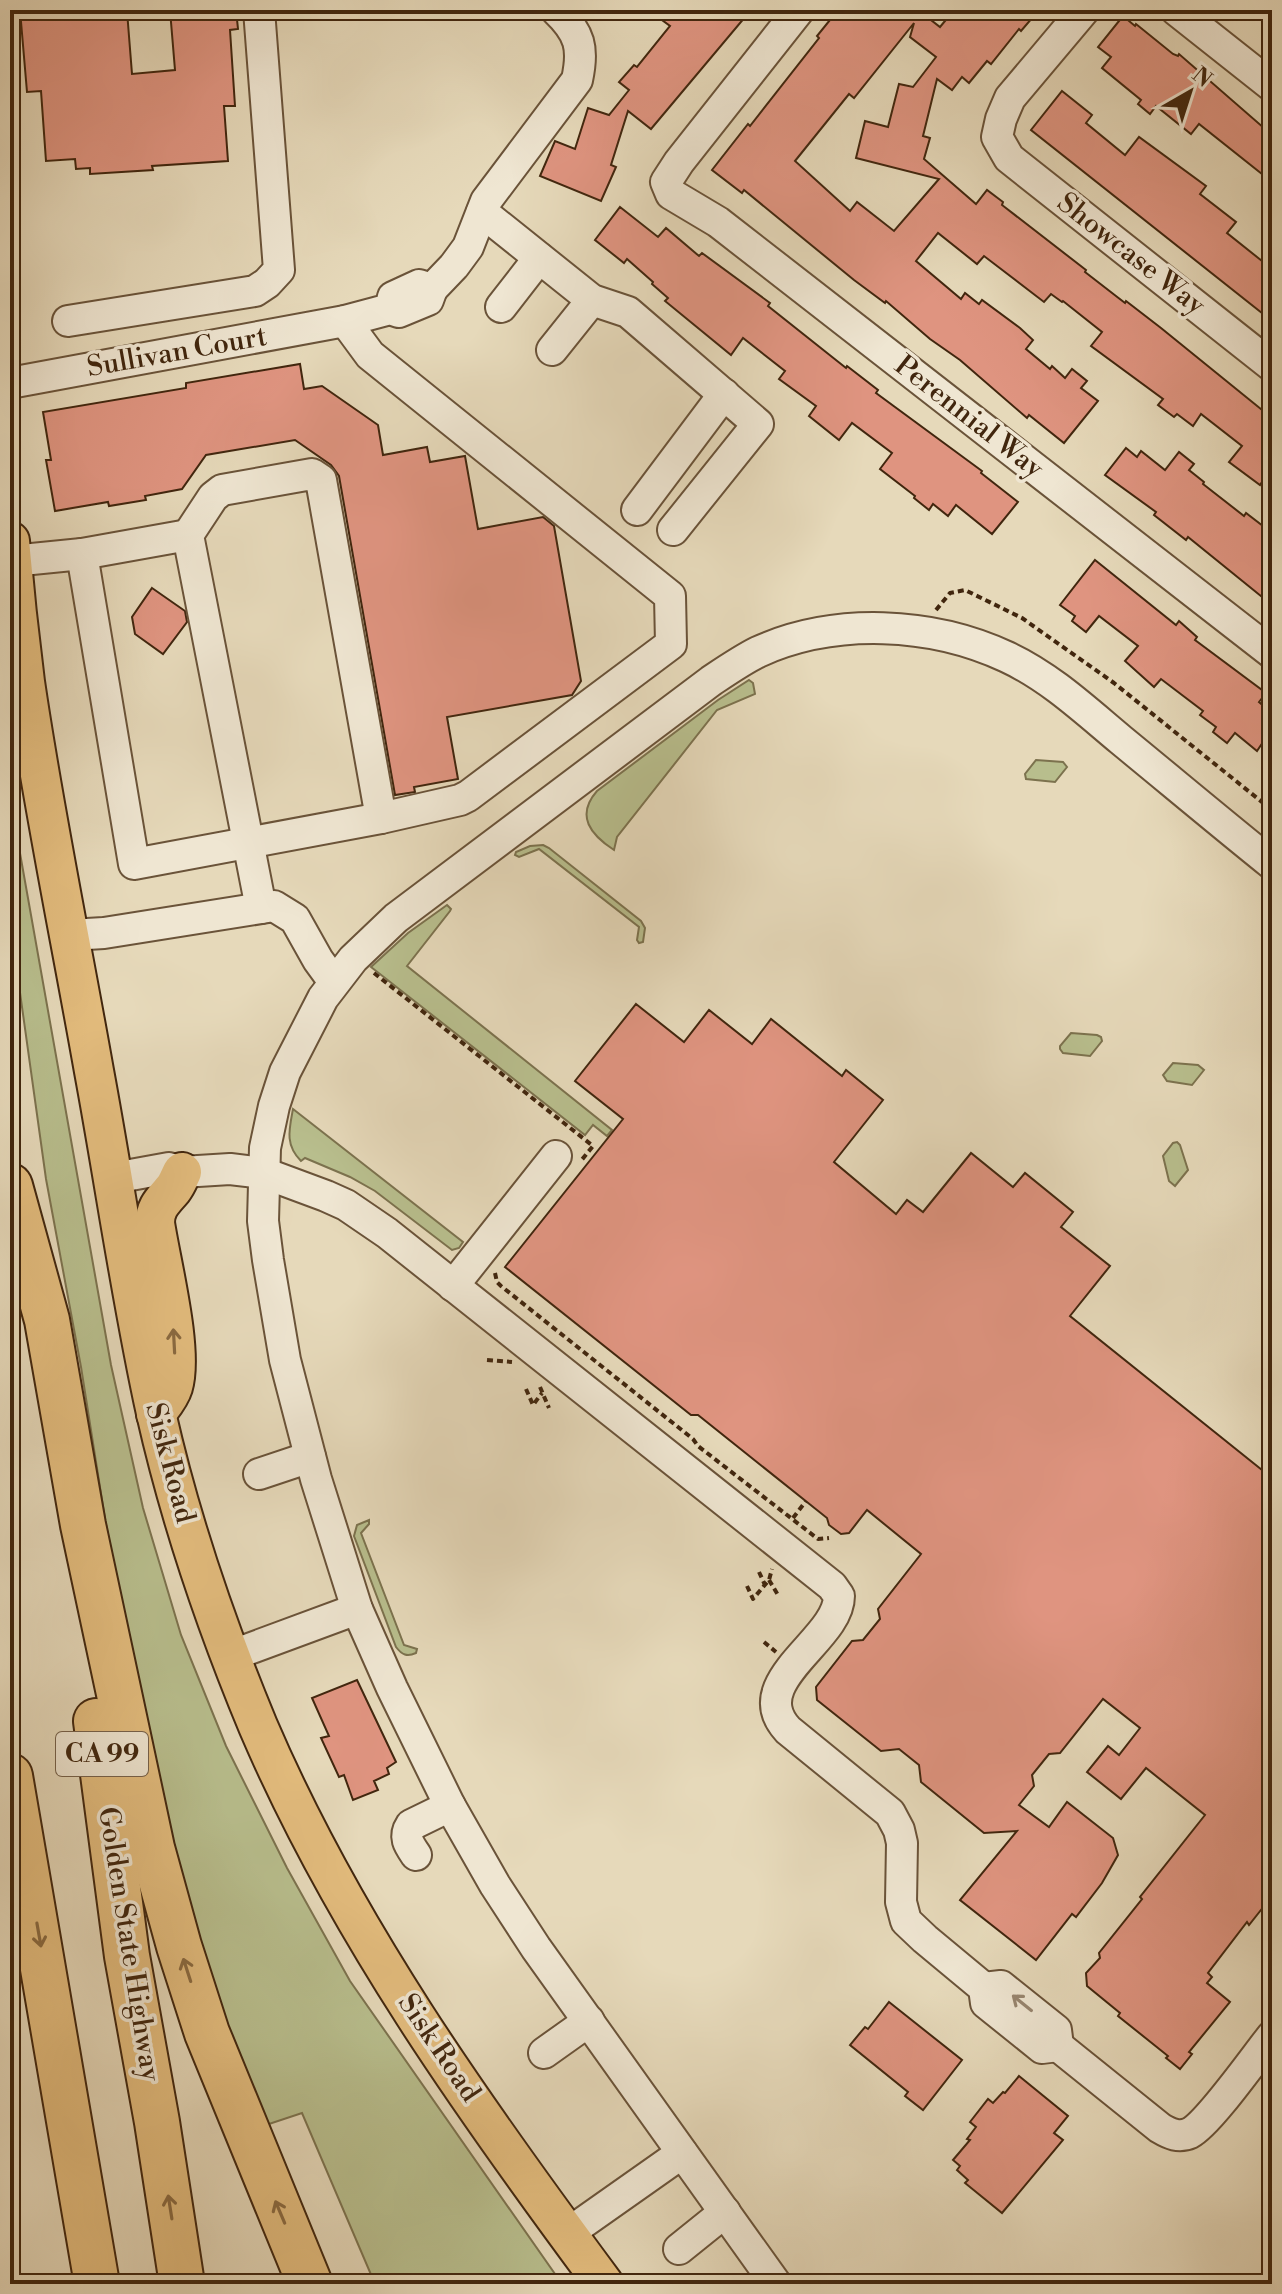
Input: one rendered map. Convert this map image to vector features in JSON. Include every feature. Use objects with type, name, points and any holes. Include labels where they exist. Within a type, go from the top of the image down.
[{"type":"highway","points":[[10,1186],[47,1320],[83,1525],[152,1848],[207,2033],[310,2284]]},
{"type":"highway","name":"Golden State Highway","points":[[10,1226],[101,1750],[127,1956],[182,2284]]},
{"type":"highway","points":[[10,1776],[97,2284]]},
{"type":"main road","name":"Sisk Road","points":[[11,551],[25,679],[41,778],[156,1414],[185,1523],[230,1656],[295,1806],[374,1948],[419,2020],[604,2284]]},
{"type":"main road","points":[[156,1414],[171,1392],[175,1376],[174,1335],[155,1215],[160,1203],[175,1188],[182,1172]]},
{"type":"street","points":[[68,321],[255,291],[279,270],[259,10]]},
{"type":"street","points":[[556,10],[577,36],[582,57],[577,80],[486,201],[482,212],[592,300],[628,312],[758,424],[673,530]]},
{"type":"street","name":"Perennial Way","points":[[799,10],[679,162],[666,182],[671,194],[718,222],[1272,653]]},
{"type":"street","name":"Showcase Way","points":[[1084,10],[1010,98],[997,137],[1009,158],[1272,366]]},
{"type":"street","points":[[1176,10],[1272,86]]},
{"type":"street","points":[[1208,10],[1272,59]]},
{"type":"street","name":"Sullivan Court","points":[[10,383],[345,321],[390,309],[399,312],[428,300],[432,289],[468,247],[482,212]]},
{"type":"street","points":[[501,307],[539,258]]},
{"type":"street","points":[[236,294],[246,339]]},
{"type":"street","points":[[552,350],[592,300]]},
{"type":"street","points":[[110,314],[116,363]]},
{"type":"street","points":[[82,554],[134,864],[381,818],[468,796],[671,644],[670,596],[370,355],[345,321]]},
{"type":"street","points":[[637,510],[724,394]]},
{"type":"street","points":[[261,908],[188,535],[213,497],[222,490],[312,474],[321,480],[381,818]]},
{"type":"street","points":[[11,551],[82,554],[188,535]]},
{"type":"street","points":[[776,2284],[523,1927],[450,1806],[418,1744],[357,1609],[310,1457],[285,1360],[268,1260],[263,1221],[265,1148],[283,1078],[313,1016],[334,982],[370,941],[396,918],[711,681],[757,652],[842,630],[888,629],[935,633],[1010,658],[1071,698],[1272,864]]},
{"type":"street","points":[[70,935],[104,933],[274,906],[295,919],[334,982]]},
{"type":"street","points":[[453,1286],[565,1163]]},
{"type":"street","points":[[114,1178],[169,1168],[182,1172],[230,1169],[264,1173],[346,1205],[387,1233],[837,1591],[839,1601],[835,1613],[781,1682],[777,1701],[780,1717],[788,1730],[890,1813],[902,1843],[901,1902],[906,1921],[984,1988],[986,2003],[1042,2048],[1058,2046],[1160,2128],[1171,2135],[1181,2135],[1191,2132],[1212,2111],[1272,2036]]},
{"type":"street","points":[[259,1474],[310,1457]]},
{"type":"street","points":[[230,1656],[357,1609]]},
{"type":"street","points":[[416,1855],[406,1841],[407,1830],[411,1825],[450,1806]]},
{"type":"street","points":[[544,2053],[589,2021]]},
{"type":"street","points":[[567,2234],[682,2153]]},
{"type":"street","points":[[679,2249],[725,2212]]},
{"type":"path","points":[[935,614],[944,599],[960,589],[1022,618],[1114,683],[1272,810]]},
{"type":"path","points":[[369,969],[593,1146],[565,1163]]},
{"type":"path","points":[[498,1265],[495,1277],[501,1286],[818,1539],[829,1538]]},
{"type":"path","points":[[526,1389],[533,1405],[542,1393]]},
{"type":"path","points":[[793,1518],[806,1501]]},
{"type":"path","points":[[747,1586],[753,1599],[767,1582],[774,1562]]},
{"type":"path","points":[[759,1572],[778,1595]]},
{"type":"green space","points":[[749,680],[753,683],[755,694],[717,710],[617,837],[614,850],[599,838],[587,817],[590,800],[597,791]]},
{"type":"green space","points":[[1036,760],[1063,762],[1067,767],[1055,782],[1026,779],[1025,774]]},
{"type":"green space","points":[[10,797],[111,1365],[143,1508],[181,1635],[226,1746],[287,1868],[350,1981],[562,2284],[375,2284],[302,2113],[266,2125],[227,2024],[195,1930],[146,1729],[105,1519],[46,1179],[10,921]]},
{"type":"green space","points":[[543,845],[641,921],[645,928],[643,942],[637,940],[639,927],[539,849],[519,857],[515,855],[530,846]]},
{"type":"green space","points":[[447,905],[450,911],[407,966],[612,1130],[607,1136],[593,1125],[585,1135],[371,967],[408,933]]},
{"type":"green space","points":[[1071,1033],[1097,1035],[1102,1041],[1090,1056],[1063,1053],[1060,1046]]},
{"type":"green space","points":[[1173,1063],[1198,1065],[1204,1070],[1192,1085],[1167,1081],[1163,1075]]},
{"type":"green space","points":[[293,1109],[463,1242],[459,1248],[452,1250],[375,1191],[350,1177],[305,1158],[301,1161],[290,1143]]},
{"type":"green space","points":[[1177,1142],[1188,1170],[1175,1186],[1169,1181],[1163,1156]]},
{"type":"green space","points":[[369,1520],[361,1533],[404,1645],[417,1649],[416,1653],[405,1654],[396,1647],[354,1536],[357,1525]]},
{"type":"building","points":[[20,10],[86,10],[86,14],[127,11],[132,74],[175,70],[170,10],[236,10],[238,29],[230,30],[235,106],[224,106],[228,161],[90,174],[90,168],[76,169],[75,159],[46,161],[41,91],[27,92]]},
{"type":"building","points":[[670,10],[751,10],[651,129],[628,111],[611,165],[616,167],[601,201],[540,176],[555,141],[575,149],[588,108],[609,115],[629,90],[619,82],[634,65],[637,67],[670,26],[662,20]]},
{"type":"building","points":[[838,10],[924,10],[922,13],[940,27],[954,10],[1039,10],[991,64],[987,61],[969,83],[962,77],[952,90],[937,79],[923,136],[930,138],[924,159],[976,204],[987,190],[1085,272],[1161,328],[1272,418],[1272,485],[1264,479],[1260,485],[1229,462],[1242,446],[1201,414],[1193,426],[1158,405],[1163,399],[1091,346],[1102,332],[1063,301],[1051,294],[1044,302],[984,256],[977,264],[938,233],[916,261],[961,299],[965,293],[979,304],[982,300],[1020,328],[1033,340],[1026,349],[1050,369],[1052,366],[1065,378],[1072,369],[1087,381],[1081,388],[1098,401],[1064,443],[1029,415],[1027,418],[960,360],[886,301],[854,280],[744,190],[742,193],[712,170],[819,38],[817,36]],"holes":[[[914,23],[910,37],[936,57],[913,87],[899,84],[888,127],[865,121],[856,158],[939,179],[894,231],[857,202],[850,211],[795,161],[849,94],[854,98]]]},
{"type":"building","points":[[1123,16],[1173,54],[1179,54],[1272,135],[1272,182],[1199,124],[1191,134],[1156,106],[1150,114],[1138,104],[1141,100],[1102,68],[1111,57],[1098,47]]},
{"type":"building","points":[[1062,91],[1092,115],[1086,123],[1125,155],[1139,137],[1206,186],[1200,194],[1236,222],[1227,233],[1272,269],[1272,321],[1031,130]]},
{"type":"building","points":[[620,207],[658,237],[666,228],[699,256],[702,253],[770,303],[768,306],[878,390],[876,393],[982,471],[1018,502],[992,534],[956,505],[948,516],[933,504],[929,510],[880,469],[892,453],[852,423],[839,440],[809,416],[816,406],[779,379],[785,371],[743,338],[731,355],[665,301],[668,298],[627,259],[624,263],[595,240]]},
{"type":"building","points":[[300,364],[304,389],[322,386],[378,425],[383,455],[427,447],[430,462],[465,456],[478,529],[543,517],[554,526],[581,681],[572,695],[447,717],[458,779],[414,787],[415,792],[395,795],[339,476],[331,465],[295,440],[206,455],[182,489],[145,496],[146,500],[109,506],[108,502],[55,511],[46,460],[51,460],[43,412],[186,388],[186,383]]},
{"type":"building","points":[[1126,448],[1137,457],[1141,451],[1165,470],[1179,452],[1194,464],[1189,470],[1203,484],[1272,533],[1272,605],[1105,475]]},
{"type":"building","points":[[1095,560],[1176,625],[1179,621],[1197,637],[1195,640],[1266,693],[1259,702],[1272,713],[1272,755],[1261,745],[1257,751],[1235,733],[1227,743],[1213,732],[1216,727],[1200,715],[1203,711],[1161,679],[1154,687],[1125,661],[1138,646],[1099,616],[1086,632],[1072,621],[1075,616],[1060,605]]},
{"type":"building","points":[[152,588],[185,611],[187,622],[163,654],[135,634],[132,617]]},
{"type":"building","points":[[636,1004],[684,1042],[709,1010],[752,1044],[771,1019],[842,1076],[846,1070],[883,1100],[834,1162],[896,1214],[907,1200],[923,1212],[971,1153],[1013,1187],[1025,1173],[1073,1212],[1061,1227],[1110,1266],[1070,1316],[1272,1478],[1272,1896],[1249,1925],[1247,1922],[1208,1973],[1212,1977],[1207,1983],[1230,2002],[1189,2052],[1192,2054],[1180,2069],[1087,1986],[1086,1973],[1100,1958],[1099,1953],[1205,1815],[1146,1768],[1121,1799],[1087,1772],[1108,1746],[1119,1755],[1140,1728],[1103,1699],[1060,1753],[1049,1754],[1032,1775],[1034,1786],[1019,1805],[1049,1827],[1067,1802],[1113,1838],[1118,1855],[1102,1883],[1076,1917],[1072,1914],[1036,1960],[960,1900],[1017,1831],[984,1833],[921,1782],[919,1765],[899,1749],[881,1751],[817,1700],[816,1687],[852,1641],[863,1640],[880,1619],[878,1609],[921,1554],[867,1510],[849,1533],[841,1534],[829,1525],[827,1518],[698,1415],[691,1415],[505,1267],[623,1119],[575,1081]]},
{"type":"building","points":[[357,1680],[396,1762],[387,1768],[389,1774],[374,1781],[378,1790],[353,1800],[344,1775],[339,1777],[321,1738],[329,1736],[312,1698]]},
{"type":"building","points":[[889,2002],[962,2060],[923,2110],[905,2096],[908,2092],[850,2045],[865,2027],[868,2029]]},
{"type":"building","points":[[1019,2076],[1068,2116],[1054,2133],[1063,2140],[1002,2213],[965,2183],[968,2180],[957,2170],[960,2166],[953,2160],[970,2140],[967,2139],[976,2127],[970,2122],[988,2099],[993,2103]]}]
